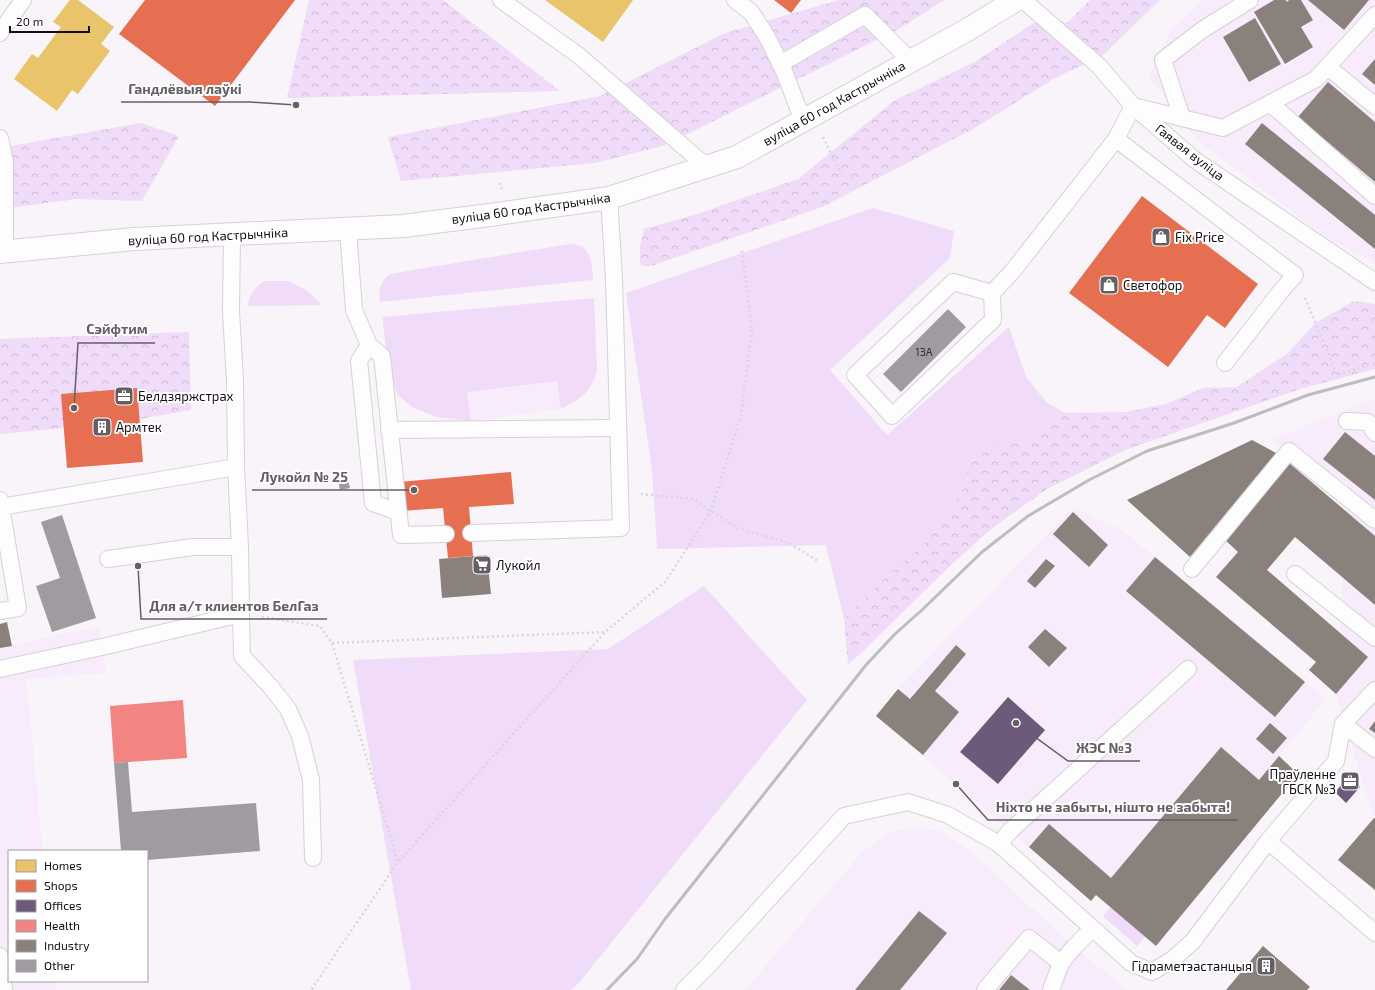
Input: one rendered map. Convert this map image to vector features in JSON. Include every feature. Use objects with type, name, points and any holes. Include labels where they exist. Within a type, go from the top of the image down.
[{"type":"street","name":"вуліца 60 год Кастрычніка","points":[[2,252],[134,239],[403,226],[610,198],[737,157],[967,30],[1016,0]]},
{"type":"lane","points":[[0,33],[23,0]]},
{"type":"lane","points":[[501,0],[578,56],[707,167]]},
{"type":"lane","points":[[735,0],[751,12],[767,37],[808,118]]},
{"type":"lane","name":"Гаявая вуліца","points":[[1024,0],[1099,66],[1133,106],[1195,160],[1375,282]]},
{"type":"lane","points":[[1182,118],[1163,60],[1202,30],[1250,0]]},
{"type":"lane","points":[[780,64],[866,15],[911,61]]},
{"type":"lane","points":[[992,293],[954,282],[855,375],[892,416],[993,320],[992,293],[1012,272],[1116,139],[1133,106],[1223,128],[1316,80],[1375,15]]},
{"type":"lane","points":[[1328,67],[1375,106]]},
{"type":"lane","points":[[1270,104],[1375,196]]},
{"type":"lane","points":[[0,138],[5,162],[2,252]]},
{"type":"lane","points":[[1116,139],[1295,275],[1225,362]]},
{"type":"lane","points":[[471,533],[621,528],[614,279],[610,198]]},
{"type":"lane","points":[[348,229],[354,310],[369,345],[382,356],[401,536],[446,534]]},
{"type":"lane","points":[[232,235],[231,312],[235,380],[236,467],[240,547],[242,656],[270,686],[288,709],[300,736],[311,780],[313,858]]},
{"type":"lane","points":[[369,345],[359,360],[373,503],[398,512]]},
{"type":"lane","points":[[1347,421],[1368,422],[1375,433]]},
{"type":"lane","points":[[389,430],[618,428]]},
{"type":"lane","points":[[1192,569],[1289,451],[1375,520]]},
{"type":"lane","points":[[0,611],[18,608],[1,503],[236,467]]},
{"type":"lane","points":[[108,559],[193,547],[240,547]]},
{"type":"lane","points":[[1294,574],[1375,638]]},
{"type":"lane","points":[[0,669],[102,647],[241,614]]},
{"type":"lane","points":[[999,844],[1010,831],[1188,669]]},
{"type":"lane","points":[[684,990],[706,968],[844,816],[908,802],[948,815],[999,844],[1131,963],[1152,972],[1173,959],[1193,941],[1268,841],[1336,761],[1343,724],[1375,690]]},
{"type":"lane","points":[[1343,724],[1375,749]]},
{"type":"lane","points":[[1268,841],[1375,933]]},
{"type":"lane","points":[[1051,990],[1061,963],[1092,929]]},
{"type":"lane","points":[[984,990],[1028,938],[1061,963]]},
{"type":"lane","points":[[0,956],[4,990]]},
{"type":"path","points":[[808,118],[841,174]]},
{"type":"path","points":[[1295,275],[1337,375],[1375,363]]},
{"type":"path","points":[[620,492],[693,499],[737,528],[789,544],[818,561]]},
{"type":"path","points":[[241,614],[320,626],[332,644],[398,862]]},
{"type":"path","points":[[311,990],[398,862],[605,632]]},
{"type":"shaded area","points":[[1203,0],[1375,0],[1375,263],[1326,237],[1198,141],[1149,77],[1171,30]]},
{"type":"shaded area","points":[[557,381],[561,409],[471,421],[467,392]]},
{"type":"shaded area","points":[[1375,398],[1375,819],[1336,694],[1348,484],[1270,440]]},
{"type":"shaded area","points":[[1073,507],[1122,530],[1326,699],[1259,780],[1096,895],[1091,901],[876,716],[898,689]]},
{"type":"shaded area","points":[[99,626],[106,673],[26,679],[43,850],[8,850],[8,982],[55,982],[56,990],[0,990],[0,648]]},
{"type":"shaded area","points":[[914,827],[942,831],[975,855],[1074,947],[1127,990],[745,990],[863,851],[891,832]]},
{"type":"green space","points":[[309,0],[443,0],[560,91],[287,98]]},
{"type":"green space","points":[[839,0],[944,0],[899,29],[663,146],[595,163],[401,181],[388,137],[600,96],[725,33]]},
{"type":"green space","points":[[1090,0],[1160,0],[1102,56],[1055,78],[973,129],[822,207],[648,267],[640,264],[640,247],[644,229],[697,214],[798,179],[895,100],[975,62],[1032,24],[1042,15],[1067,23]]},
{"type":"green space","points":[[141,123],[179,136],[142,201],[77,199],[0,209],[0,148]]},
{"type":"green space","points":[[873,208],[954,231],[950,258],[830,370],[887,435],[1009,327],[1026,377],[1047,403],[1066,413],[1028,441],[993,447],[969,463],[965,486],[946,518],[923,545],[883,580],[844,619],[826,545],[657,549],[652,470],[626,293]]},
{"type":"green space","points":[[570,244],[583,247],[587,251],[591,261],[593,280],[380,302],[379,294],[381,286],[390,274]]},
{"type":"green space","points":[[265,281],[288,281],[308,291],[322,305],[248,306],[253,291]]},
{"type":"green space","points":[[594,298],[597,371],[595,378],[592,385],[579,399],[561,409],[557,381],[467,392],[471,421],[436,417],[412,407],[398,395],[389,373],[382,317]]},
{"type":"green space","points":[[1354,301],[1375,304],[1375,369],[1300,389],[1125,450],[1047,489],[991,529],[950,566],[848,664],[844,619],[883,580],[923,545],[946,518],[965,486],[969,463],[993,447],[1028,441],[1066,413],[1125,412],[1166,404],[1203,388],[1237,387],[1288,353],[1315,323]]},
{"type":"green space","points":[[189,332],[191,410],[117,423],[0,434],[0,339]]},
{"type":"green space","points":[[704,586],[807,700],[578,984],[570,990],[411,990],[353,660],[608,649]]},
{"type":"green space","points":[[1146,864],[1182,893],[1137,946],[1103,916]]},
{"type":"building: Homes","points":[[70,0],[78,0],[114,27],[101,44],[110,51],[78,94],[72,90],[57,111],[14,79],[32,54],[38,58],[61,27],[53,22]]},
{"type":"building: Homes","points":[[545,0],[633,0],[603,42]]},
{"type":"building: Shops","points":[[145,0],[295,0],[215,106],[119,34]]},
{"type":"building: Shops","points":[[774,0],[801,0],[791,13]]},
{"type":"building: Shops","points":[[1142,196],[1258,284],[1225,328],[1207,315],[1168,367],[1069,293]]},
{"type":"building: Shops","name":"Армтек","points":[[137,388],[143,462],[67,468],[61,394]]},
{"type":"building: Shops","points":[[511,472],[514,504],[469,507],[473,556],[448,558],[443,508],[401,511],[399,482]]},
{"type":"building: Offices","points":[[1008,697],[1045,730],[998,784],[960,752]]},
{"type":"building: Offices","points":[[1349,777],[1360,787],[1346,803],[1335,792]]},
{"type":"building: Health","points":[[183,700],[187,758],[114,763],[110,706]]},
{"type":"building: Industry","points":[[1274,0],[1286,0],[1287,2],[1289,0],[1301,0],[1313,20],[1301,27],[1313,47],[1285,64],[1254,12]]},
{"type":"building: Industry","points":[[1308,0],[1369,0],[1344,30]]},
{"type":"building: Industry","points":[[1255,18],[1281,64],[1249,82],[1223,37]]},
{"type":"building: Industry","points":[[1375,59],[1375,85],[1362,74]]},
{"type":"building: Industry","points":[[1328,82],[1375,122],[1375,182],[1298,117]]},
{"type":"building: Industry","points":[[1262,123],[1375,215],[1375,249],[1245,144]]},
{"type":"building: Industry","points":[[1345,432],[1375,456],[1375,500],[1323,459]]},
{"type":"building: Industry","points":[[1252,440],[1276,453],[1190,557],[1127,500]]},
{"type":"building: Industry","points":[[1288,462],[1375,536],[1375,605],[1295,537],[1267,570],[1368,657],[1336,694],[1309,670],[1316,662],[1216,577],[1238,552],[1223,538]]},
{"type":"building: Industry","points":[[1073,512],[1108,545],[1089,567],[1053,534]]},
{"type":"building: Industry","points":[[487,555],[491,594],[442,598],[439,559]]},
{"type":"building: Industry","points":[[1155,557],[1305,682],[1275,717],[1126,591]]},
{"type":"building: Industry","points":[[1046,559],[1055,566],[1035,588],[1027,581]]},
{"type":"building: Industry","points":[[7,622],[12,646],[0,648],[0,624]]},
{"type":"building: Industry","points":[[1045,629],[1067,648],[1049,667],[1028,647]]},
{"type":"building: Industry","points":[[956,645],[966,654],[935,691],[959,712],[923,755],[876,716],[898,689],[910,699]]},
{"type":"building: Industry","points":[[1375,721],[1375,733],[1369,729]]},
{"type":"building: Industry","points":[[1270,723],[1287,738],[1273,754],[1256,739]]},
{"type":"building: Industry","points":[[1221,747],[1259,780],[1279,756],[1298,774],[1156,946],[1096,895],[1091,901],[1029,847],[1049,824],[1111,878]]},
{"type":"building: Industry","points":[[1374,818],[1375,819],[1375,890],[1338,860]]},
{"type":"building: Industry","points":[[919,911],[947,933],[900,990],[855,990]]},
{"type":"building: Industry","name":"Гідраметэастанцыя","points":[[1263,946],[1310,987],[1307,990],[1226,990]]},
{"type":"building: Industry","points":[[1011,975],[1030,990],[999,990]]},
{"type":"building: Other","points":[[948,309],[966,327],[901,392],[883,374]]},
{"type":"building: Other","points":[[346,472],[350,488],[340,490],[337,475]]},
{"type":"building: Other","points":[[62,515],[96,618],[52,632],[36,586],[60,578],[41,522]]},
{"type":"building: Other","points":[[128,762],[132,812],[256,803],[260,851],[148,860],[148,850],[121,850],[114,763]]},
{"type":"railway","points":[[607,990],[637,959],[665,919],[866,665],[895,634],[982,552],[1028,516],[1089,480],[1147,451],[1234,423],[1308,395],[1375,377]]},
{"type":"place","name":"Гандлёвыя лаўкі","points":[[296,105]]},
{"type":"place","name":"Fix Price","points":[[1161,237]]},
{"type":"place","name":"Светофор","points":[[1109,285]]},
{"type":"place","name":"Белдзяржстрах","points":[[124,396]]},
{"type":"place","name":"Сэйфтим","points":[[74,408]]},
{"type":"place","name":"Армтек","points":[[102,427]]},
{"type":"place","name":"Лукойл № 25","points":[[414,490]]},
{"type":"place","name":"Лукойл","points":[[482,565]]},
{"type":"place","name":"Для а/т клиентов БелГаз","points":[[138,566]]},
{"type":"place","name":"ЖЭС №3","points":[[1016,723]]},
{"type":"place","name":"Праўленне ГБСК №3","points":[[1350,781]]},
{"type":"place","name":"Ніхто не забыты, нішто не забыта!","points":[[956,784]]},
{"type":"place","name":"Гідраметэастанцыя","points":[[1266,966]]}]
